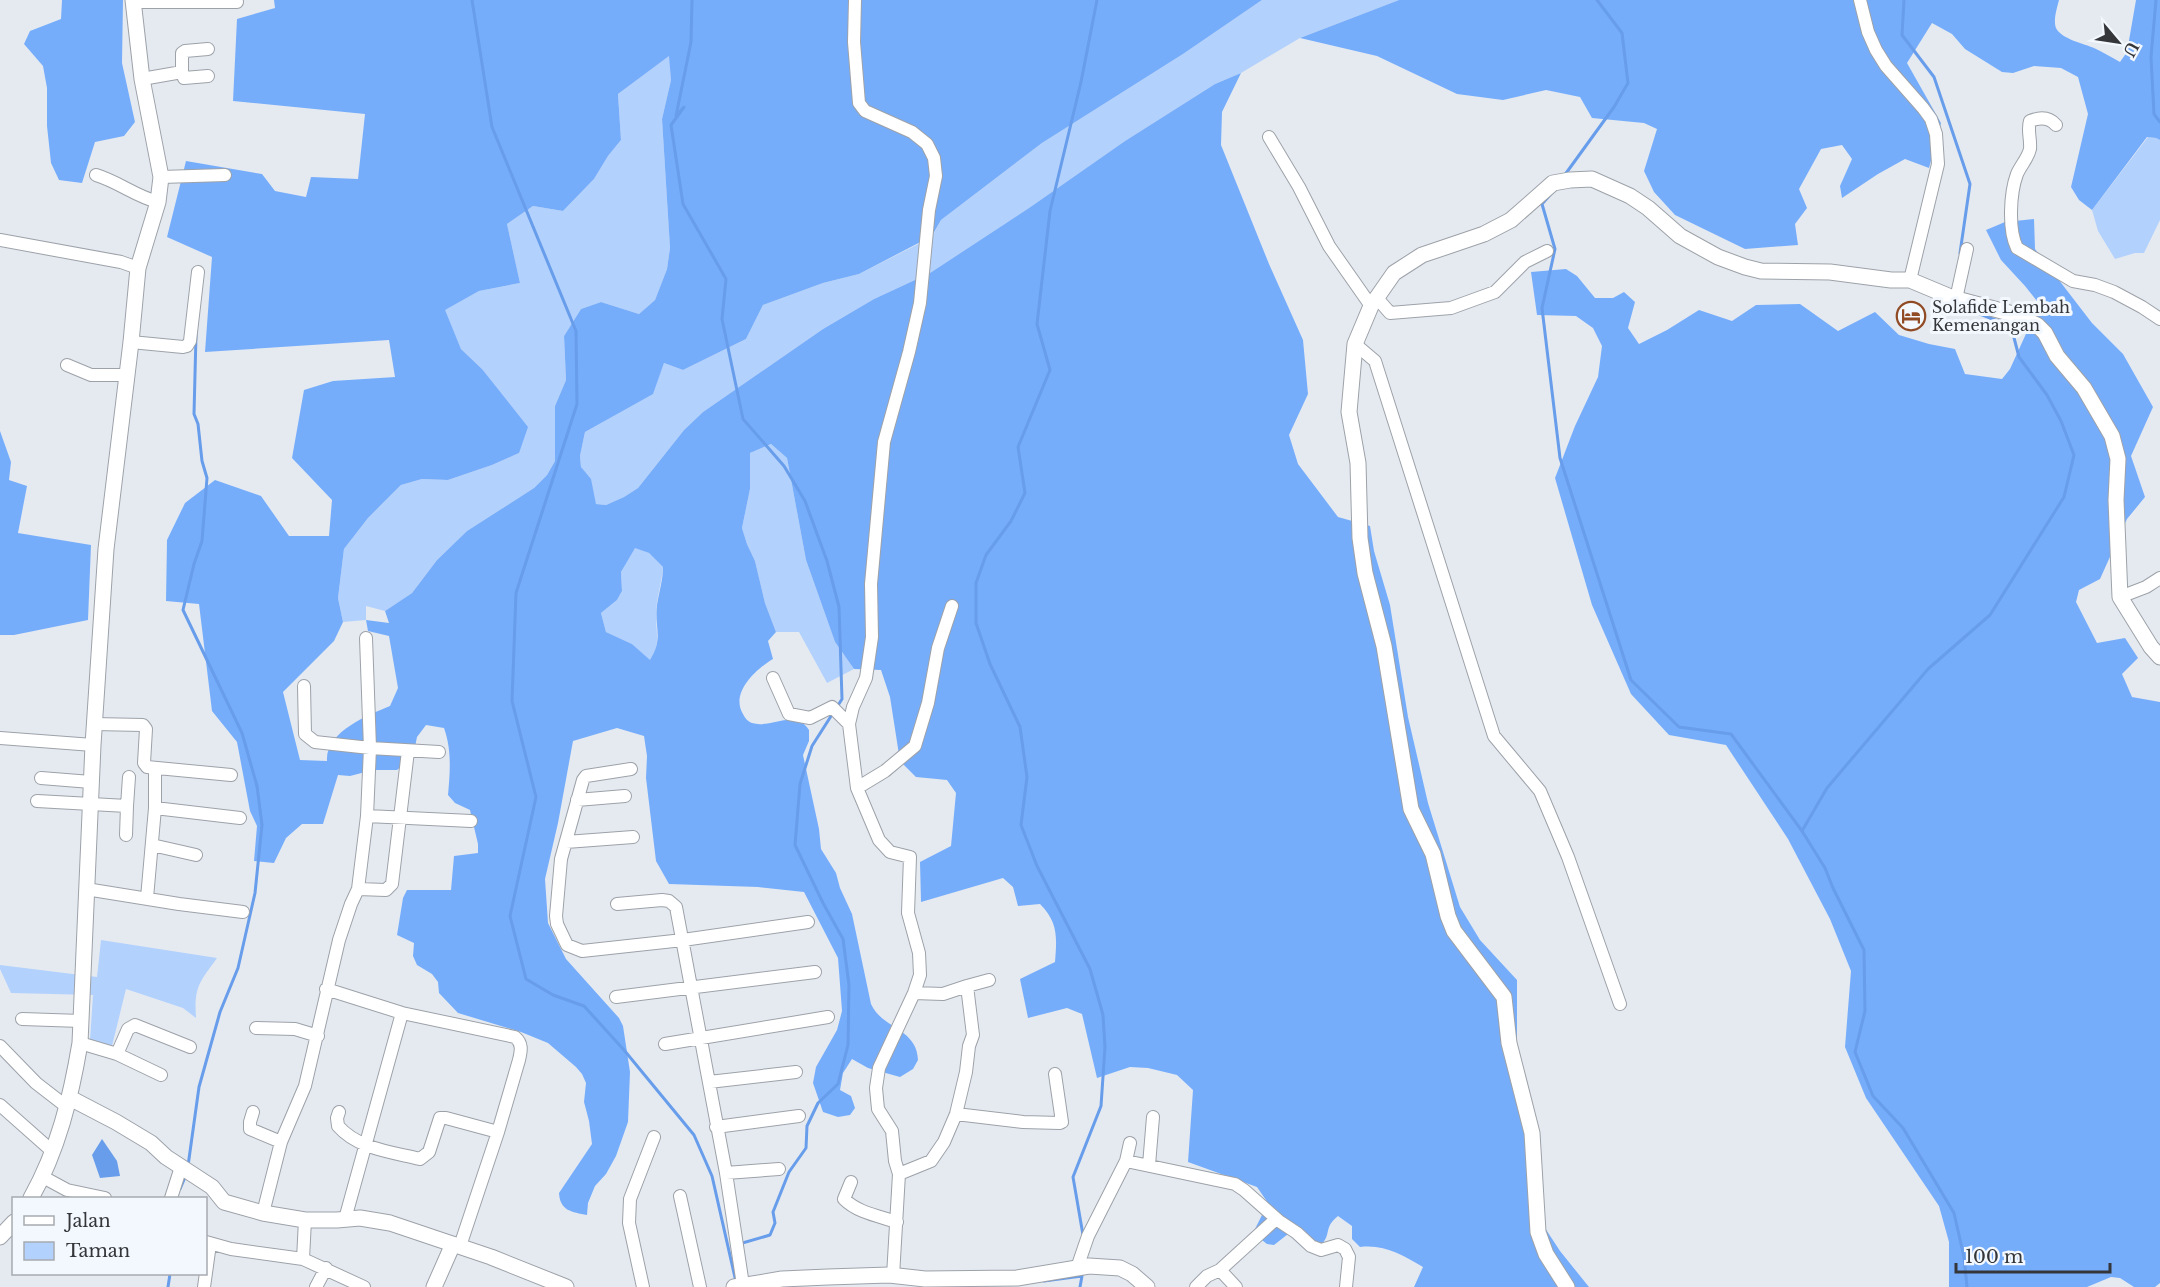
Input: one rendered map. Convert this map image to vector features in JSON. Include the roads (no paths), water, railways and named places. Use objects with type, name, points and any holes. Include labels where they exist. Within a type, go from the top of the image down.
[{"type":"street","points":[[855,0],[854,42],[859,103],[865,111],[912,132],[927,144],[934,158],[936,176],[929,210],[920,303],[884,442],[871,584],[872,637],[866,678],[853,707],[849,724],[857,788],[879,840],[890,852],[910,857],[908,913],[921,964],[914,993],[879,1068],[876,1088],[878,1109],[892,1131],[895,1161],[899,1174],[897,1222],[889,1280]]},
{"type":"street","points":[[1860,0],[1868,32],[1876,50],[1931,119],[1936,134],[1938,164],[1910,280]]},
{"type":"street","points":[[32,1197],[43,1177],[68,1102],[80,1043],[94,724],[106,549],[138,268],[158,202],[161,177],[142,79],[133,1],[237,2]]},
{"type":"street","points":[[208,49],[182,53],[184,78],[208,76]]},
{"type":"street","points":[[142,79],[182,72]]},
{"type":"street","points":[[2056,125],[2053,120],[2045,118],[2030,121],[2029,124],[2030,147],[2014,184],[2011,216],[2013,240],[2017,248],[2073,281],[2114,292],[2160,319]]},
{"type":"street","points":[[1269,137],[1299,187],[1329,246],[1374,302],[1391,313],[1451,308],[1495,292],[1525,262],[1547,251]]},
{"type":"street","points":[[96,175],[110,179],[141,198],[158,202]]},
{"type":"street","points":[[161,177],[225,175]]},
{"type":"street","points":[[1567,1287],[1546,1254],[1538,1232],[1532,1133],[1509,1043],[1504,997],[1454,931],[1432,854],[1411,809],[1384,646],[1365,573],[1360,538],[1358,463],[1349,412],[1355,344],[1374,302],[1394,273],[1422,255],[1484,234],[1511,220],[1553,183],[1592,179],[1630,196],[1648,208],[1680,236],[1718,257],[1745,267],[1761,271],[1830,272],[1891,280],[1910,280],[1952,298],[2013,314],[2037,325],[2046,333],[2057,356],[2071,371],[2112,436],[2118,459],[2117,544],[2120,597],[2151,647],[2160,657]]},
{"type":"street","points":[[0,240],[121,262],[138,268]]},
{"type":"street","points":[[1952,298],[1967,249]]},
{"type":"street","points":[[131,342],[183,347],[187,345],[190,341],[198,272]]},
{"type":"street","points":[[1355,344],[1375,361],[1494,736],[1540,791],[1568,857],[1620,1004]]},
{"type":"street","points":[[67,365],[91,375],[127,375]]},
{"type":"street","points":[[2120,597],[2146,587],[2160,578]]},
{"type":"street","points":[[857,788],[885,771],[915,747],[928,703],[938,648],[952,606]]},
{"type":"street","points":[[263,1213],[281,1142],[305,1086],[345,921],[358,889],[370,748],[366,638]]},
{"type":"street","points":[[773,678],[789,714],[810,718],[836,710],[849,724]]},
{"type":"street","points":[[304,686],[305,734],[310,740],[370,748],[439,752]]},
{"type":"street","points":[[94,724],[143,725],[146,729],[144,765],[231,775]]},
{"type":"street","points":[[0,738],[93,745]]},
{"type":"street","points":[[358,889],[386,890],[392,884],[408,751]]},
{"type":"street","points":[[147,898],[155,808],[155,768]]},
{"type":"street","points":[[631,769],[586,776],[577,800],[561,859],[556,916],[557,924],[567,945],[582,951],[683,940],[808,922]]},
{"type":"street","points":[[126,835],[129,777]]},
{"type":"street","points":[[41,778],[91,782]]},
{"type":"street","points":[[577,800],[626,796]]},
{"type":"street","points":[[37,801],[127,806]]},
{"type":"street","points":[[155,808],[240,818]]},
{"type":"street","points":[[366,816],[471,821]]},
{"type":"street","points":[[566,842],[633,837]]},
{"type":"street","points":[[152,845],[196,855]]},
{"type":"street","points":[[86,889],[243,912]]},
{"type":"street","points":[[617,904],[669,901],[676,907],[726,1173],[737,1245],[739,1286],[782,1279],[925,1279],[977,1283],[1082,1267],[1120,1268],[1132,1274],[1147,1287]]},
{"type":"street","points":[[616,997],[815,972]]},
{"type":"street","points":[[914,993],[943,994],[989,980]]},
{"type":"street","points":[[899,1174],[931,1161],[944,1142],[956,1114],[973,1035],[967,986]]},
{"type":"street","points":[[327,989],[402,1013],[515,1037],[522,1048],[498,1132],[456,1245],[434,1287]]},
{"type":"street","points":[[345,1219],[402,1013]]},
{"type":"street","points":[[665,1044],[828,1017]]},
{"type":"street","points":[[22,1019],[81,1021]]},
{"type":"street","points":[[117,1054],[128,1029],[135,1025],[190,1047]]},
{"type":"street","points":[[256,1028],[295,1029],[318,1036]]},
{"type":"street","points":[[80,1043],[117,1054],[161,1075]]},
{"type":"street","points":[[0,1046],[36,1083],[68,1102],[134,1132],[212,1187],[224,1202],[263,1213],[305,1220],[360,1218],[390,1223],[456,1245],[543,1283],[566,1287]]},
{"type":"street","points":[[709,1082],[796,1071]]},
{"type":"street","points":[[956,1114],[1023,1122],[1060,1123],[1062,1122],[1054,1074]]},
{"type":"street","points":[[0,1105],[52,1151]]},
{"type":"street","points":[[253,1112],[249,1122],[250,1130],[281,1142]]},
{"type":"street","points":[[339,1112],[338,1126],[343,1132],[365,1145],[420,1159],[429,1152],[440,1118],[498,1132]]},
{"type":"street","points":[[716,1127],[799,1116]]},
{"type":"street","points":[[1149,1165],[1153,1117]]},
{"type":"street","points":[[643,1287],[629,1223],[630,1199],[654,1137]]},
{"type":"street","points":[[1082,1267],[1086,1242],[1126,1161],[1130,1143]]},
{"type":"street","points":[[1126,1161],[1235,1184],[1276,1219],[1317,1249],[1338,1245],[1347,1251],[1349,1262],[1346,1287]]},
{"type":"street","points":[[171,1197],[185,1169]]},
{"type":"street","points":[[726,1173],[779,1169]]},
{"type":"street","points":[[43,1177],[67,1190],[100,1197]]},
{"type":"street","points":[[851,1182],[844,1199],[863,1211],[897,1222]]},
{"type":"street","points":[[680,1197],[700,1287]]},
{"type":"street","points":[[1196,1287],[1208,1275],[1220,1270],[1276,1219]]},
{"type":"street","points":[[303,1259],[305,1220]]},
{"type":"street","points":[[0,1237],[12,1224]]},
{"type":"street","points":[[208,1243],[231,1250],[303,1259],[364,1287]]},
{"type":"street","points":[[316,1287],[326,1268]]},
{"type":"street","points":[[1220,1270],[1236,1287]]},
{"type":"waterway","points":[[472,0],[492,127],[576,331],[577,404],[516,593],[512,701],[536,797],[510,916],[526,979],[553,995],[584,1006],[624,1050],[694,1135],[712,1176],[736,1282]]},
{"type":"waterway","points":[[692,0],[691,42],[676,116],[684,107],[671,125],[683,204],[726,279],[722,319],[743,419],[784,466],[805,501],[827,561],[839,607],[842,699],[837,707]]},
{"type":"waterway","points":[[1083,1235],[1073,1177],[1101,1106],[1105,1047],[1103,1015],[1090,969],[1037,866],[1021,825],[1027,777],[1020,727],[990,664],[976,623],[976,583],[986,555],[1011,521],[1025,493],[1018,447],[1050,370],[1037,324],[1050,211],[1081,82],[1097,0]]},
{"type":"waterway","points":[[1564,176],[1614,107],[1628,83],[1622,33],[1597,0]]},
{"type":"waterway","points":[[1904,0],[1902,35],[1934,77],[1970,184],[1960,253]]},
{"type":"waterway","points":[[2156,0],[2151,57],[2154,114],[2160,122]]},
{"type":"waterway","points":[[1550,195],[1542,204],[1555,249],[1542,308],[1560,458],[1631,680],[1679,727],[1731,734],[1802,831],[1825,868],[1864,950],[1865,1011],[1855,1052],[1873,1096],[1903,1128],[1954,1213],[1964,1257],[1967,1287]]},
{"type":"waterway","points":[[1802,831],[1827,788],[1928,669],[1990,615],[2064,497],[2074,455],[2061,421],[2047,395],[2019,357],[2012,330],[2000,322],[1970,310]]},
{"type":"waterway","points":[[188,1166],[199,1087],[220,1012],[238,968],[255,893],[262,825],[257,786],[242,733],[183,610],[202,541],[207,478],[202,461],[198,424],[194,414],[196,335]]},
{"type":"waterway","points":[[739,1244],[770,1235],[775,1223],[773,1212],[789,1172],[806,1148],[807,1126],[818,1103],[838,1084],[848,1045],[849,985],[843,939],[795,845],[800,784],[812,746],[833,713]]},
{"type":"waterway","points":[[180,1189],[186,1175]]},
{"type":"waterway","points":[[1044,1281],[1082,1276],[1083,1271]]},
{"type":"waterway","points":[[168,1287],[170,1275]]},
{"type":"waterway","points":[[1080,1287],[1082,1276]]},
{"type":"place","name":"Solafide Lembah Kemenangan","points":[[1911,316]]}]
